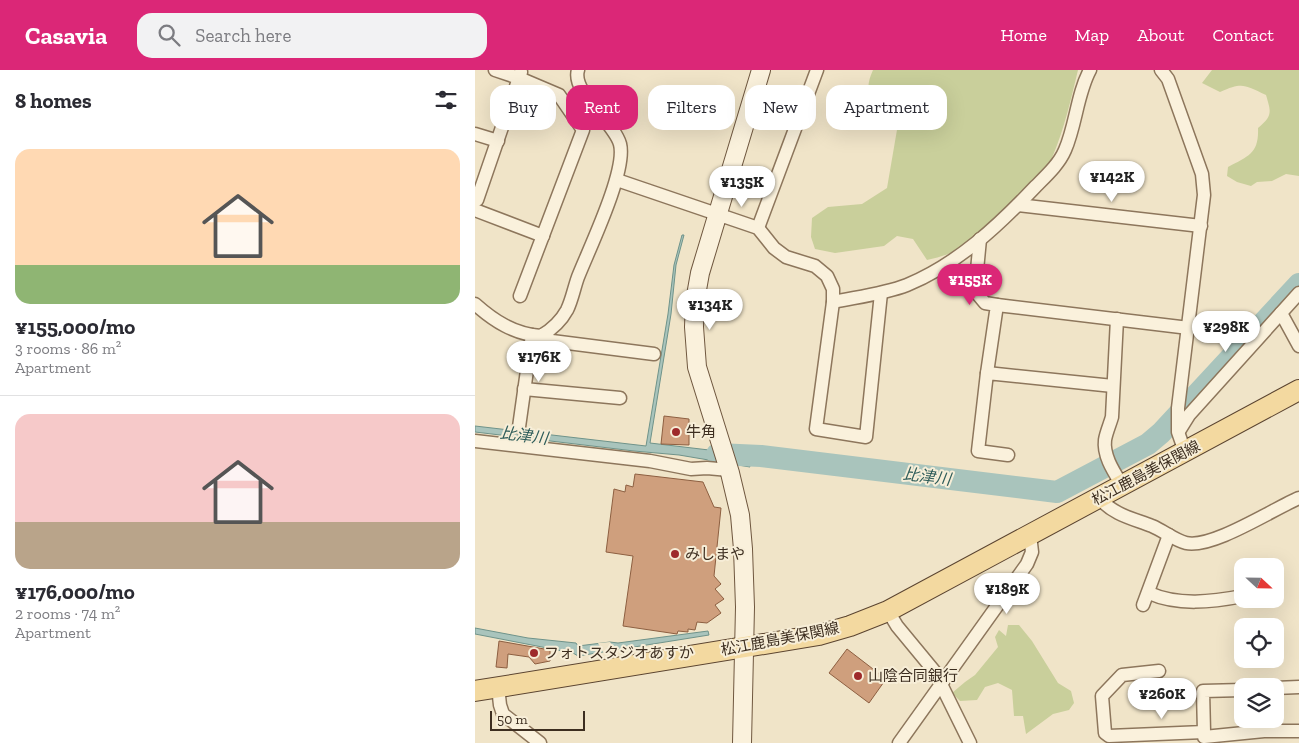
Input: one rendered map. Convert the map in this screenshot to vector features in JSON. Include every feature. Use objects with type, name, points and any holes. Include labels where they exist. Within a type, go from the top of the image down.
[{"type":"main road","name":"松江鹿島美保関線","points":[[475,691],[819,635],[850,626],[888,611],[1099,498],[1115,472],[1185,452],[1299,390]]},
{"type":"street","points":[[495,70],[521,74],[559,96],[583,130],[520,296]]},
{"type":"street","points":[[519,427],[524,389],[536,336],[559,322],[567,309],[617,180],[620,145],[615,132],[580,87],[578,70]]},
{"type":"street","points":[[742,743],[745,606],[740,515],[729,470],[697,367],[693,327],[700,273],[761,70]]},
{"type":"street","points":[[758,228],[817,70]]},
{"type":"street","points":[[833,302],[881,293],[923,278],[951,262],[1018,205],[1056,165],[1065,151],[1089,70]]},
{"type":"street","points":[[1161,70],[1168,79],[1202,174],[1204,195],[1178,408],[1178,428],[1185,452]]},
{"type":"street","points":[[475,201],[477,200],[521,74]]},
{"type":"street","points":[[475,134],[498,141]]},
{"type":"street","points":[[617,180],[758,228],[774,248],[786,257],[815,266],[827,276],[833,289],[833,302],[816,429],[866,437],[881,293]]},
{"type":"street","points":[[1018,205],[1201,226]]},
{"type":"street","points":[[475,210],[543,236]]},
{"type":"street","points":[[980,239],[975,291],[985,303],[1189,328]]},
{"type":"street","points":[[1178,428],[1299,294]]},
{"type":"street","points":[[475,304],[497,322],[515,331],[552,342],[653,354]]},
{"type":"street","points":[[997,305],[978,451],[1008,455]]},
{"type":"street","points":[[1281,313],[1299,346]]},
{"type":"street","points":[[1115,472],[1105,439],[1112,417],[1117,319]]},
{"type":"street","points":[[987,373],[1113,386]]},
{"type":"street","points":[[524,389],[620,398]]},
{"type":"street","points":[[475,441],[650,461],[691,469],[729,470]]},
{"type":"street","points":[[1099,498],[1105,506],[1115,513],[1155,527],[1186,543],[1196,544],[1218,538],[1299,498]]},
{"type":"street","points":[[899,743],[1027,564],[1032,552],[1030,535]]},
{"type":"street","points":[[1143,605],[1169,535]]},
{"type":"street","points":[[1149,593],[1161,598],[1214,602],[1234,598]]},
{"type":"street","points":[[888,611],[897,626],[935,672],[970,743]]},
{"type":"street","points":[[1159,671],[1122,675],[1102,696],[1105,733],[1109,736],[1204,737],[1265,731],[1299,731]]},
{"type":"street","points":[[499,687],[499,705],[503,714],[540,743]]},
{"type":"street","points":[[1284,688],[1299,687]]},
{"type":"street","points":[[1204,737],[1203,692],[1234,690]]},
{"type":"green space","points":[[873,70],[1078,70],[1060,137],[1052,158],[1046,166],[1006,208],[974,236],[952,252],[927,260],[913,239],[897,236],[884,246],[835,253],[815,249],[811,237],[812,218],[828,207],[862,204],[887,188],[897,130],[947,130],[947,85],[868,85]]},
{"type":"green space","points":[[1212,70],[1299,70],[1299,176],[1286,174],[1272,181],[1257,182],[1251,186],[1237,182],[1227,176],[1228,167],[1251,153],[1257,143],[1258,128],[1268,117],[1270,110],[1266,95],[1253,89],[1239,86],[1220,92],[1202,83]]},
{"type":"green space","points":[[1008,625],[1019,625],[1032,641],[1058,683],[1071,691],[1074,703],[1069,710],[1053,714],[1026,734],[1023,716],[1014,716],[1012,690],[998,683],[985,687],[977,700],[960,701],[952,693],[975,675],[998,647],[995,637],[999,630],[1006,636]]},
{"type":"water","points":[[682,235],[684,235],[676,265],[671,314],[650,443],[745,452],[750,467],[679,455],[475,432],[475,426],[646,446],[668,314],[674,265]]},
{"type":"water","points":[[475,628],[528,638],[576,643],[578,646],[610,642],[618,643],[708,631],[709,635],[578,656],[573,653],[475,634]]},
{"type":"pier","points":[[610,642],[616,650],[603,652],[598,643]]},
{"type":"building","name":"牛角","points":[[664,416],[689,419],[689,445],[661,444]]},
{"type":"building","name":"みしまや","points":[[635,474],[703,482],[714,507],[721,508],[714,576],[721,584],[715,589],[724,599],[715,605],[721,613],[707,623],[697,622],[695,630],[688,629],[688,632],[678,631],[677,634],[623,626],[633,556],[606,552],[614,489],[625,492],[626,485],[633,487]]},
{"type":"building","points":[[499,641],[550,650],[550,661],[535,664],[529,657],[508,654],[507,668],[496,667]]},
{"type":"building","name":"山陰合同銀行","points":[[847,649],[886,679],[869,703],[829,673]]},
{"type":"waterway","name":"比津川","points":[[717,454],[761,456],[1057,492],[1148,444],[1161,433],[1299,284]]},
{"type":"place","name":"牛角","points":[[676,432]]},
{"type":"place","name":"みしまや","points":[[675,554]]},
{"type":"place","name":"フォトスタジオあすか","points":[[534,653]]},
{"type":"place","name":"山陰合同銀行","points":[[858,676]]}]
